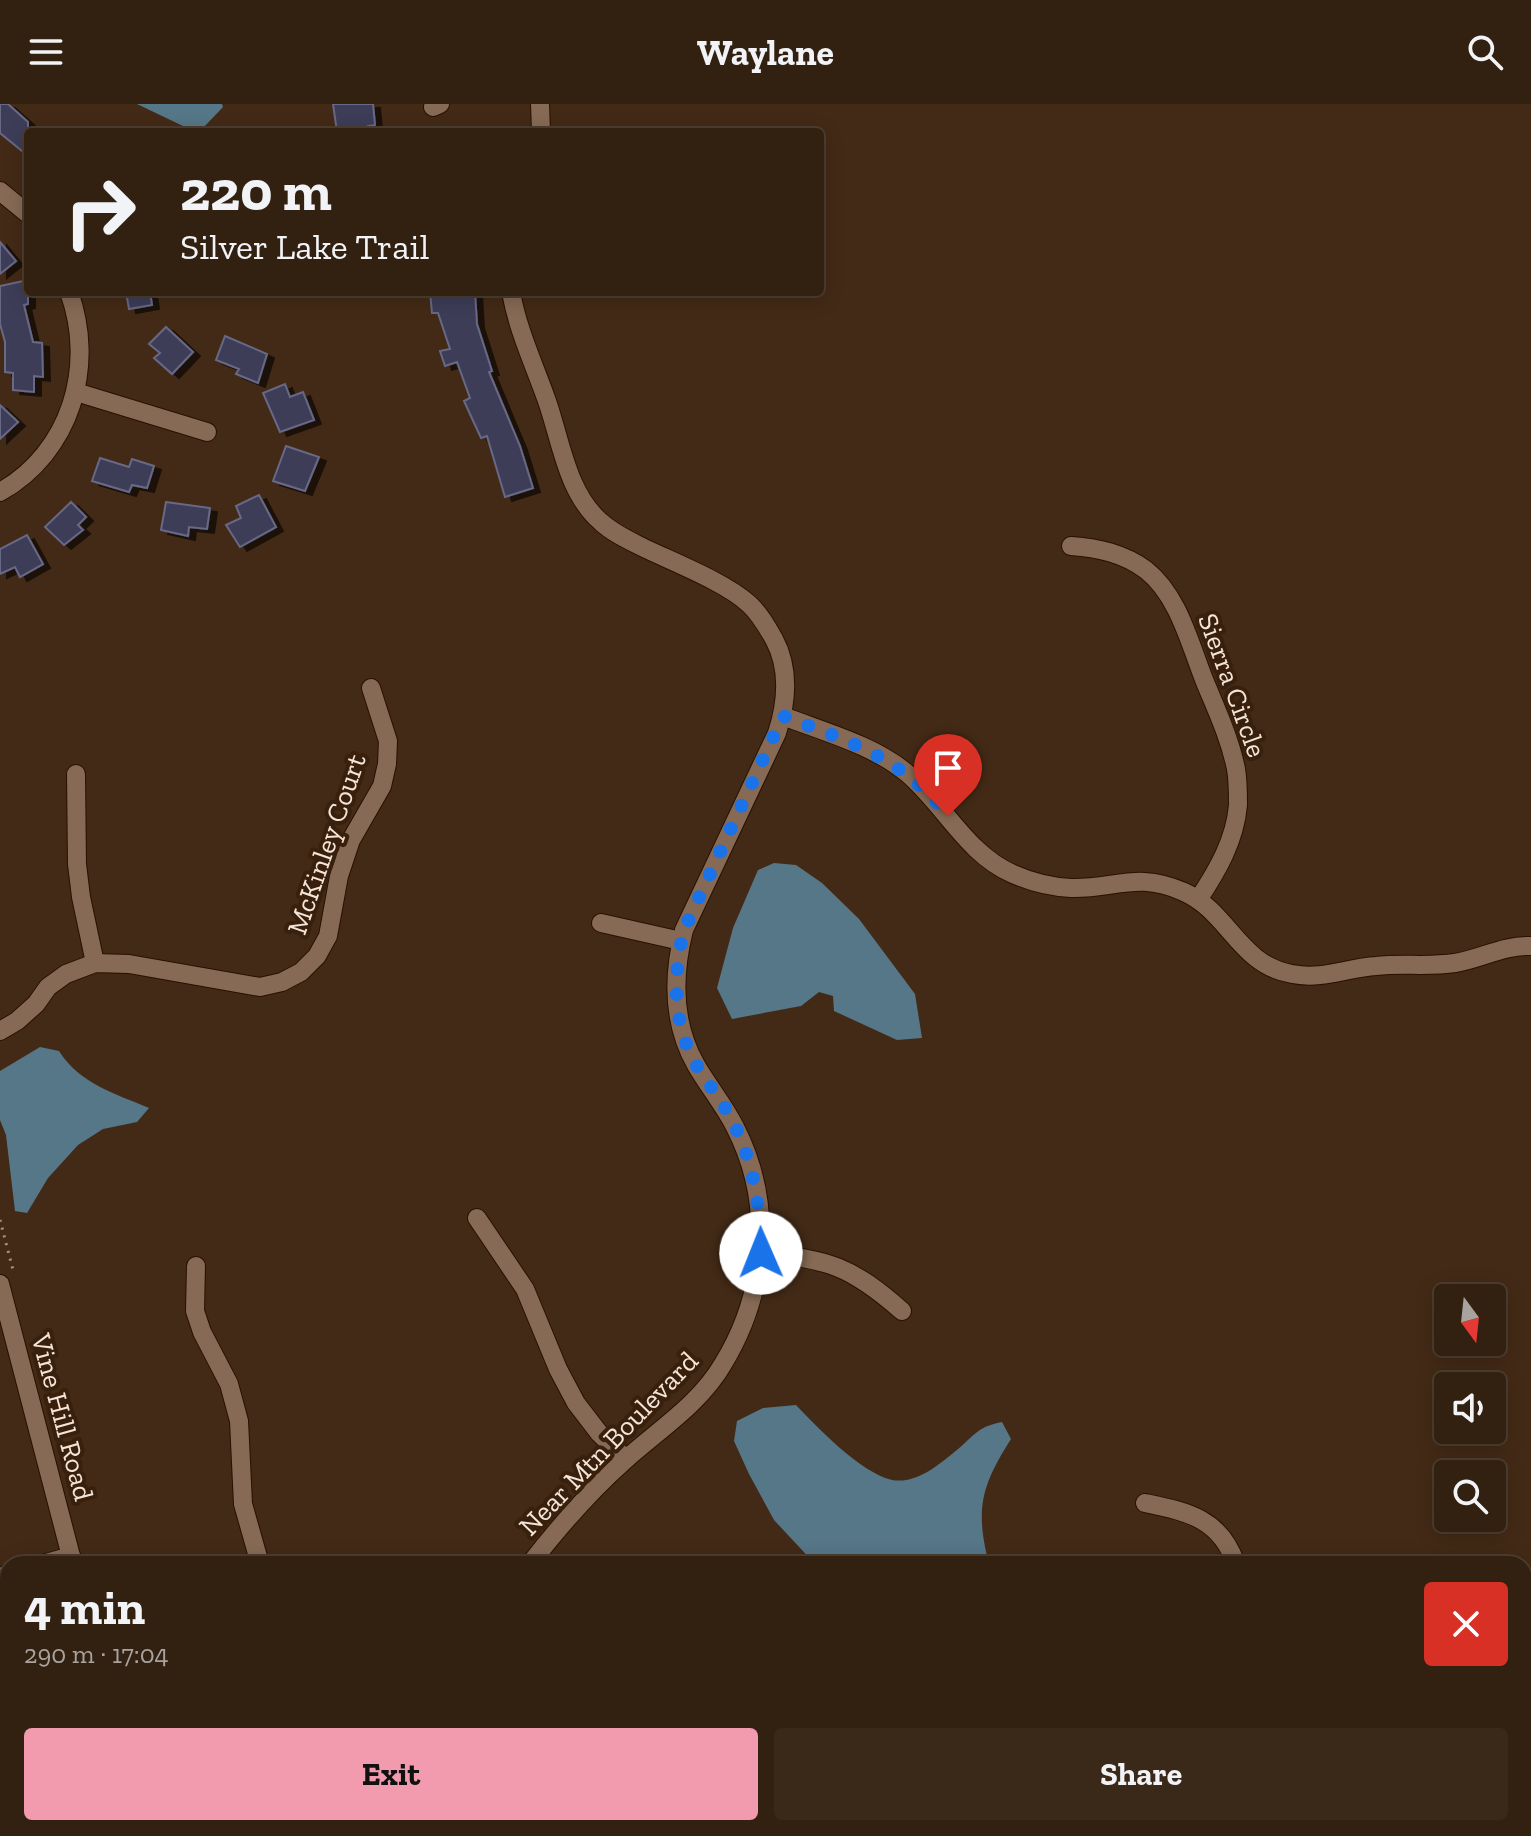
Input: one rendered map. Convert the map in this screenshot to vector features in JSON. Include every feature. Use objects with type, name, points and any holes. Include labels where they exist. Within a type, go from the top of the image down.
[{"type":"street","points":[[540,104],[541,128]]},
{"type":"street","points":[[0,191],[24,211]]},
{"type":"street","points":[[0,492],[14,484],[51,446],[73,406],[80,365],[77,313],[71,296]]},
{"type":"street","name":"Near Mtn Boulevard","points":[[512,296],[516,322],[583,502],[600,522],[621,536],[725,588],[749,604],[780,650],[786,678],[783,716],[693,909],[681,941],[677,963],[676,998],[683,1031],[695,1063],[736,1127],[751,1167],[760,1207],[761,1253],[756,1290],[723,1366],[696,1399],[626,1459],[559,1527],[536,1556]]},
{"type":"street","points":[[76,392],[207,432]]},
{"type":"street","name":"Sierra Circle","points":[[1071,546],[1098,548],[1124,557],[1146,571],[1165,590],[1178,614],[1228,738],[1237,772],[1238,806],[1232,839],[1217,871],[1198,900]]},
{"type":"street","name":"McKinley Court","points":[[0,1031],[17,1021],[36,1004],[48,987],[66,974],[95,963],[129,964],[260,987],[282,982],[301,972],[317,956],[328,936],[339,876],[351,840],[382,786],[388,741],[371,688]]},
{"type":"street","points":[[783,716],[872,751],[906,772],[935,800],[982,856],[1010,873],[1040,884],[1073,888],[1132,880],[1160,883],[1198,900],[1218,918],[1243,949],[1264,965],[1290,974],[1315,977],[1374,966],[1455,963],[1492,952],[1531,946]]},
{"type":"street","points":[[76,774],[77,864],[95,963]]},
{"type":"street","points":[[601,923],[681,941]]},
{"type":"street","points":[[477,1218],[525,1289],[558,1369],[576,1403],[599,1433],[626,1459]]},
{"type":"street","points":[[761,1253],[827,1262],[873,1286],[902,1311]]},
{"type":"street","points":[[196,1266],[195,1311],[202,1332],[229,1384],[239,1421],[243,1504],[258,1556]]},
{"type":"street","name":"Vine Hill Road","points":[[0,1284],[71,1556]]},
{"type":"street","points":[[1145,1503],[1203,1519],[1220,1534],[1232,1556]]},
{"type":"water","points":[[137,104],[222,104],[223,107],[204,127],[185,127]]},
{"type":"water","points":[[774,863],[796,865],[822,883],[859,919],[915,994],[922,1038],[897,1040],[834,1011],[833,996],[819,992],[801,1006],[732,1019],[717,988],[733,928],[758,870]]},
{"type":"water","points":[[40,1047],[59,1051],[87,1080],[149,1108],[137,1122],[103,1129],[78,1145],[48,1178],[27,1213],[15,1211],[6,1135],[0,1120],[0,1071]]},
{"type":"water","points":[[796,1405],[854,1459],[880,1476],[901,1481],[925,1473],[980,1430],[1002,1422],[1011,1439],[993,1471],[984,1499],[982,1528],[987,1556],[808,1556],[774,1520],[734,1441],[737,1421],[763,1408]]},
{"type":"building","points":[[0,104],[8,104],[28,122],[28,128],[24,128],[24,153],[0,133]]},
{"type":"building","points":[[333,104],[373,104],[375,125],[368,128],[336,128]]},
{"type":"building","points":[[0,242],[16,261],[0,274]]},
{"type":"building","points":[[24,281],[24,296],[28,296],[28,304],[24,305],[33,342],[42,343],[43,377],[34,376],[34,392],[13,390],[13,373],[5,372],[0,286]]},
{"type":"building","points":[[127,296],[151,296],[152,305],[129,309]]},
{"type":"building","points":[[430,296],[475,296],[477,324],[492,371],[489,372],[520,446],[533,488],[505,497],[487,436],[481,438],[464,401],[470,398],[457,362],[445,366],[440,351],[450,349],[438,313],[432,313]]},
{"type":"building","points":[[166,327],[193,352],[172,374],[154,358],[160,353],[149,344]]},
{"type":"building","points":[[225,336],[267,354],[258,383],[236,374],[239,369],[216,360]]},
{"type":"building","points":[[285,384],[290,397],[303,392],[314,420],[280,432],[263,393]]},
{"type":"building","points":[[0,405],[18,422],[0,439]]},
{"type":"building","points":[[286,446],[319,457],[305,491],[273,481]]},
{"type":"building","points":[[100,458],[129,467],[132,459],[154,466],[147,488],[132,485],[129,492],[92,481]]},
{"type":"building","points":[[259,495],[276,527],[240,547],[226,525],[241,518],[236,506]]},
{"type":"building","points":[[71,502],[86,517],[78,525],[83,530],[64,545],[45,527]]},
{"type":"building","points":[[166,502],[210,508],[207,529],[189,527],[188,536],[161,530]]},
{"type":"building","points":[[27,535],[43,564],[20,577],[15,567],[0,574],[0,549]]},
{"type":"route","points":[[761,1253],[760,1207],[751,1167],[736,1127],[695,1063],[683,1031],[676,998],[677,963],[684,930],[783,716],[872,751],[906,772],[948,816]]}]
